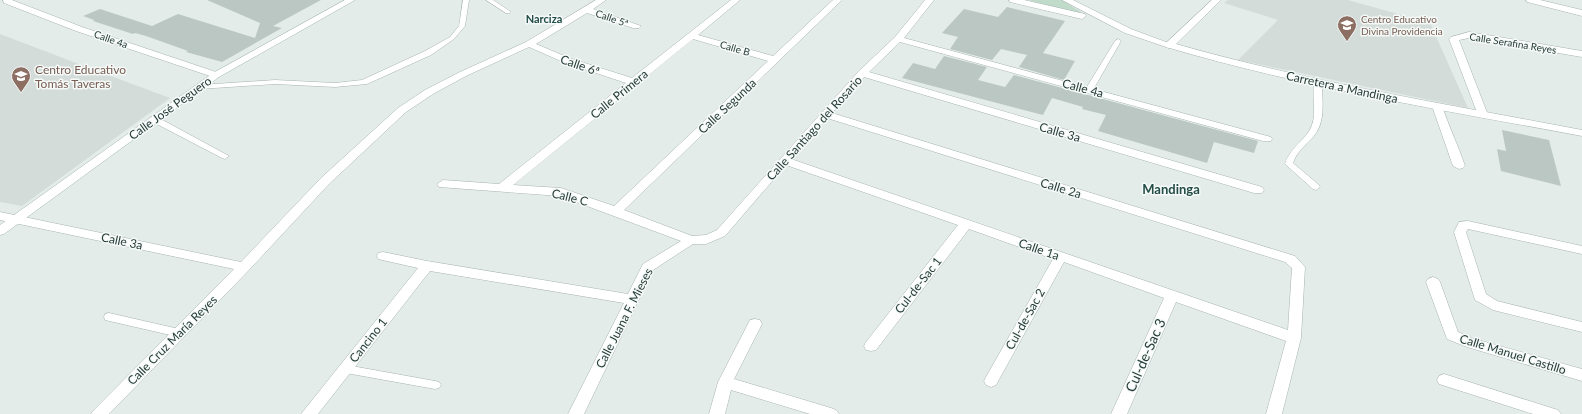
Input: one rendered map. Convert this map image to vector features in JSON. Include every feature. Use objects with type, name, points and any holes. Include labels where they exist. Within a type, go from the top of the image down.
[{"type":"street","name":"Calle José Peguero","points":[[0,231],[216,75],[350,0]]},
{"type":"street","name":"Calle Cruz María Reyes","points":[[99,414],[244,267],[325,181],[402,110],[429,92],[463,74],[529,44],[588,10],[602,0]]},
{"type":"street","name":"Calle Primera","points":[[502,188],[736,0]]},
{"type":"street","name":"Calle Segunda","points":[[616,210],[838,0]]},
{"type":"street","name":"Calle Santiago del Rosario","points":[[691,240],[701,241],[713,238],[721,233],[862,73],[898,39],[930,0]]},
{"type":"street","points":[[1013,0],[1082,16]]},
{"type":"street","points":[[1070,2],[1083,0]]},
{"type":"street","points":[[1169,45],[1217,0]]},
{"type":"street","points":[[1530,0],[1582,14]]},
{"type":"street","name":"Calle 4a","points":[[6,2],[79,29],[216,75]]},
{"type":"street","name":"Carretera a Mandinga","points":[[1070,2],[1128,31],[1169,45],[1228,62],[1318,83],[1582,133]]},
{"type":"street","name":"Calle 5ª","points":[[588,10],[636,26]]},
{"type":"street","name":"Calle Serafina Reyes","points":[[1483,115],[1454,39],[1469,35],[1582,54]]},
{"type":"street","name":"Calle B","points":[[693,36],[776,60]]},
{"type":"street","name":"Calle 4a","points":[[898,39],[1267,139]]},
{"type":"street","name":"Calle 6ª","points":[[529,44],[566,60],[633,82]]},
{"type":"street","name":"Calle 3a","points":[[862,73],[1258,190]]},
{"type":"street","points":[[1438,106],[1445,131],[1453,146],[1459,166]]},
{"type":"street","name":"Calle 2a","points":[[825,114],[1290,259],[1299,267],[1294,338]]},
{"type":"street","name":"Calle 1a","points":[[784,160],[1294,338]]},
{"type":"street","name":"Calle C","points":[[443,184],[561,192],[616,210],[691,240]]},
{"type":"street","name":"Calle 3a","points":[[0,216],[244,267]]},
{"type":"street","name":"Cul-de-Sac 1","points":[[871,346],[966,224]]},
{"type":"street","points":[[1582,250],[1468,225],[1463,225],[1460,232],[1480,297],[1483,300],[1493,305],[1582,326]]},
{"type":"street","name":"Calle Juana F. Mieses","points":[[576,414],[648,266],[691,240]]},
{"type":"street","points":[[383,256],[427,266],[631,299]]},
{"type":"street","name":"Cul-de-Sac 2","points":[[991,381],[1060,257]]},
{"type":"street","name":"Cancino 1","points":[[308,414],[346,369],[427,266]]},
{"type":"street","name":"Calle Manuel Castillo","points":[[1433,282],[1452,335],[1467,342],[1582,375]]},
{"type":"street","name":"Cul-de-Sac 3","points":[[1119,414],[1172,296]]},
{"type":"street","points":[[717,414],[725,382],[755,324]]},
{"type":"street","points":[[1274,414],[1294,338]]},
{"type":"street","points":[[1444,380],[1553,414]]},
{"type":"street","points":[[725,382],[831,414]]},
{"type":"lane","points":[[199,87],[275,82],[335,85],[364,82],[428,53],[452,38],[462,26],[466,0]]},
{"type":"lane","points":[[489,0],[508,12]]},
{"type":"lane","points":[[1088,90],[1118,41]]},
{"type":"lane","points":[[1316,186],[1289,164],[1290,158],[1302,142],[1314,131],[1318,121],[1318,83]]},
{"type":"lane","points":[[154,119],[225,156]]},
{"type":"lane","points":[[109,317],[179,333]]},
{"type":"lane","points":[[346,369],[435,385]]},
{"type":"shaded area","name":"Centro Educativo Divina Providencia","points":[[1228,0],[1348,0],[1430,23],[1468,108],[1238,60],[1278,20],[1224,3]]},
{"type":"shaded area","points":[[0,34],[170,98],[22,206],[0,202]]},
{"type":"green space","points":[[1028,0],[1062,0],[1087,16]]},
{"type":"building","points":[[207,0],[321,0],[273,26],[282,28],[222,62],[186,52],[188,51],[146,36],[135,33],[133,34],[93,21],[94,20],[83,16],[100,9],[152,26],[178,14],[255,38],[260,23]]},
{"type":"building","points":[[1007,7],[1065,21],[1043,53],[1075,61],[1064,80],[1019,67],[1027,55],[1001,49],[992,60],[950,49],[958,37],[942,33],[964,9],[998,17]]},
{"type":"building","points":[[944,56],[987,67],[978,80],[1005,87],[1014,75],[1258,141],[1254,153],[1214,142],[1207,163],[1098,131],[1106,115],[1082,109],[1083,107],[1052,98],[1043,115],[902,78],[913,63],[935,69]]},
{"type":"building","points":[[1502,130],[1549,140],[1561,186],[1501,171],[1497,149],[1506,151]]},
{"type":"place","name":"Centro Educativo Divina Providencia","points":[[1347,42]]},
{"type":"place","name":"Centro Educativo Tomás Taveras","points":[[21,93]]},
{"type":"district","name":"Narciza","points":[[544,18]]},
{"type":"district","name":"Mandinga","points":[[1171,189]]}]
